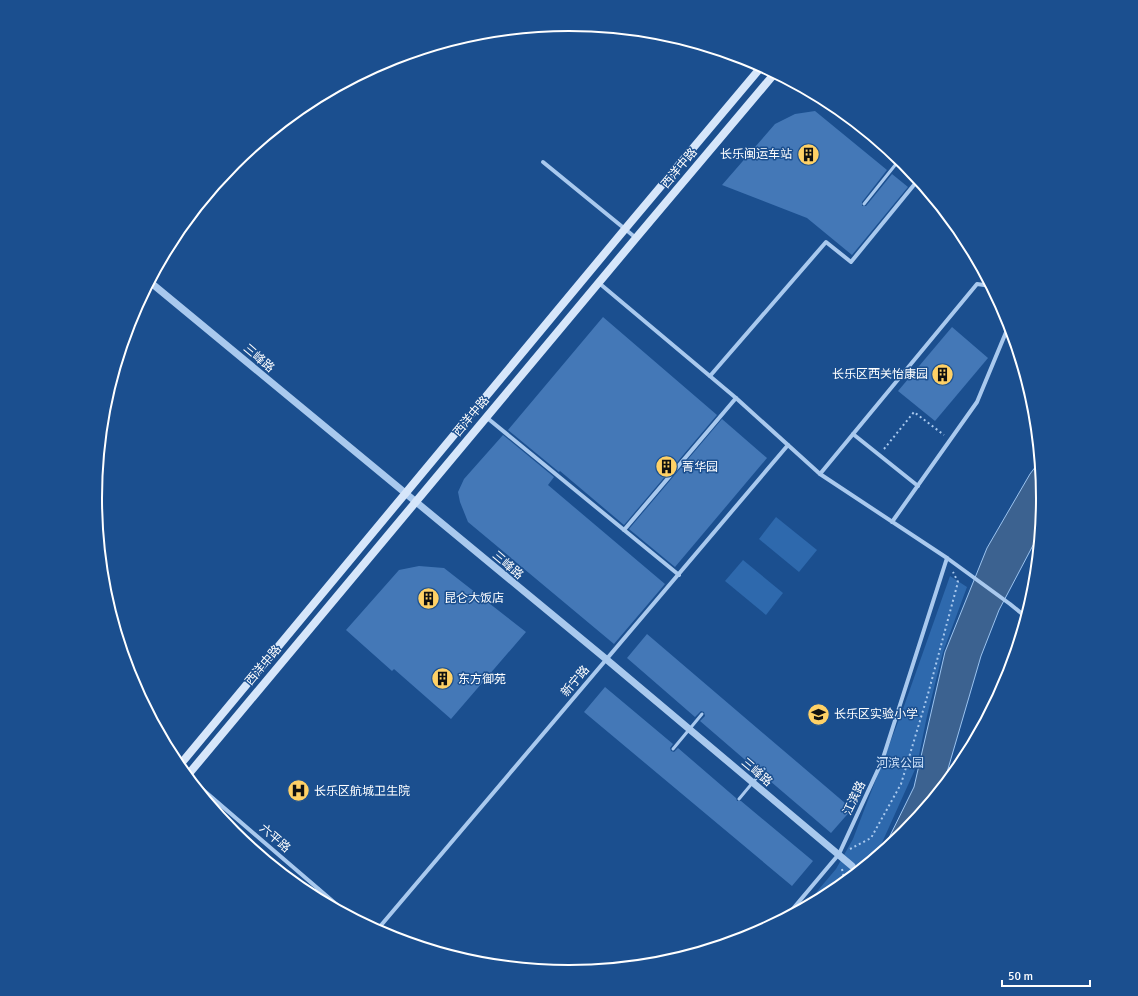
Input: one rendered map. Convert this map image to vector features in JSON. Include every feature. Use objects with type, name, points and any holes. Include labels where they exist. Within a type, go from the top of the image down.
[{"type":"main road","name":"西洋中路","points":[[184,761],[758,71]]},
{"type":"main road","name":"西洋中路","points":[[191,771],[598,282],[772,77]]},
{"type":"street","points":[[543,162],[636,238]]},
{"type":"street","points":[[710,376],[826,242],[851,262],[915,184]]},
{"type":"street","points":[[598,282],[736,398],[820,474],[947,558],[1021,613]]},
{"type":"street","points":[[820,474],[976,284],[985,285]]},
{"type":"street","name":"三峰路","points":[[153,285],[852,866]]},
{"type":"street","points":[[892,522],[977,402],[1005,333]]},
{"type":"street","points":[[624,530],[736,398]]},
{"type":"street","points":[[486,417],[679,575]]},
{"type":"street","points":[[853,434],[918,486]]},
{"type":"street","name":"新宁路","points":[[381,925],[788,445]]},
{"type":"street","name":"江滨路","points":[[795,906],[839,854],[882,761],[947,558]]},
{"type":"street","name":"六平路","points":[[210,796],[328,898]]},
{"type":"lane","points":[[864,204],[895,165]]},
{"type":"lane","points":[[673,749],[702,714]]},
{"type":"lane","points":[[739,799],[764,769]]},
{"type":"path","points":[[879,455],[914,412],[950,440]]},
{"type":"path","points":[[839,854],[871,838],[901,784],[928,694],[958,582],[947,558]]},
{"type":"green space","points":[[776,517],[817,550],[799,572],[759,539]]},
{"type":"green space","points":[[743,560],[783,593],[766,615],[725,581]]},
{"type":"green space","name":"河滨公园","points":[[950,576],[967,587],[943,652],[927,716],[917,765],[881,845],[853,868],[815,894],[836,869],[853,839],[903,709]]},
{"type":"shaded area","points":[[1035,467],[1036,498],[1033,544],[999,610],[981,656],[948,770],[920,806],[889,837],[914,787],[945,652],[987,548]]},
{"type":"building","name":"长乐闽运车站","points":[[815,111],[887,170],[862,202],[862,206],[866,206],[892,174],[908,187],[852,255],[807,218],[722,185],[775,124],[795,114]]},
{"type":"building","points":[[603,317],[717,415],[624,525],[560,471],[559,472],[508,430]]},
{"type":"building","name":"长乐区西关怡康园","points":[[952,327],[988,358],[935,421],[898,391]]},
{"type":"building","points":[[722,419],[767,458],[675,567],[629,529]]},
{"type":"building","points":[[503,435],[554,477],[548,485],[665,584],[614,644],[468,522],[460,502],[458,492],[464,479]]},
{"type":"building","name":"昆仑大饭店","points":[[419,566],[444,568],[526,632],[451,719],[394,669],[392,671],[346,630],[399,570]]},
{"type":"building","points":[[647,634],[852,809],[831,833],[763,775],[767,770],[766,767],[763,766],[758,771],[700,721],[705,716],[704,712],[701,711],[695,717],[627,658]]},
{"type":"building","points":[[605,687],[673,744],[670,748],[671,751],[674,752],[678,748],[736,798],[737,801],[741,801],[813,861],[792,886],[584,712]]},
{"type":"place","name":"长乐闽运车站","points":[[808,154]]},
{"type":"place","name":"长乐区西关怡康园","points":[[943,374]]},
{"type":"place","name":"菁华园","points":[[667,467]]},
{"type":"place","name":"昆仑大饭店","points":[[428,598]]},
{"type":"place","name":"东方御苑","points":[[442,679]]},
{"type":"place","name":"长乐区实验小学","points":[[818,714]]},
{"type":"place","name":"长乐区航城卫生院","points":[[299,791]]}]
